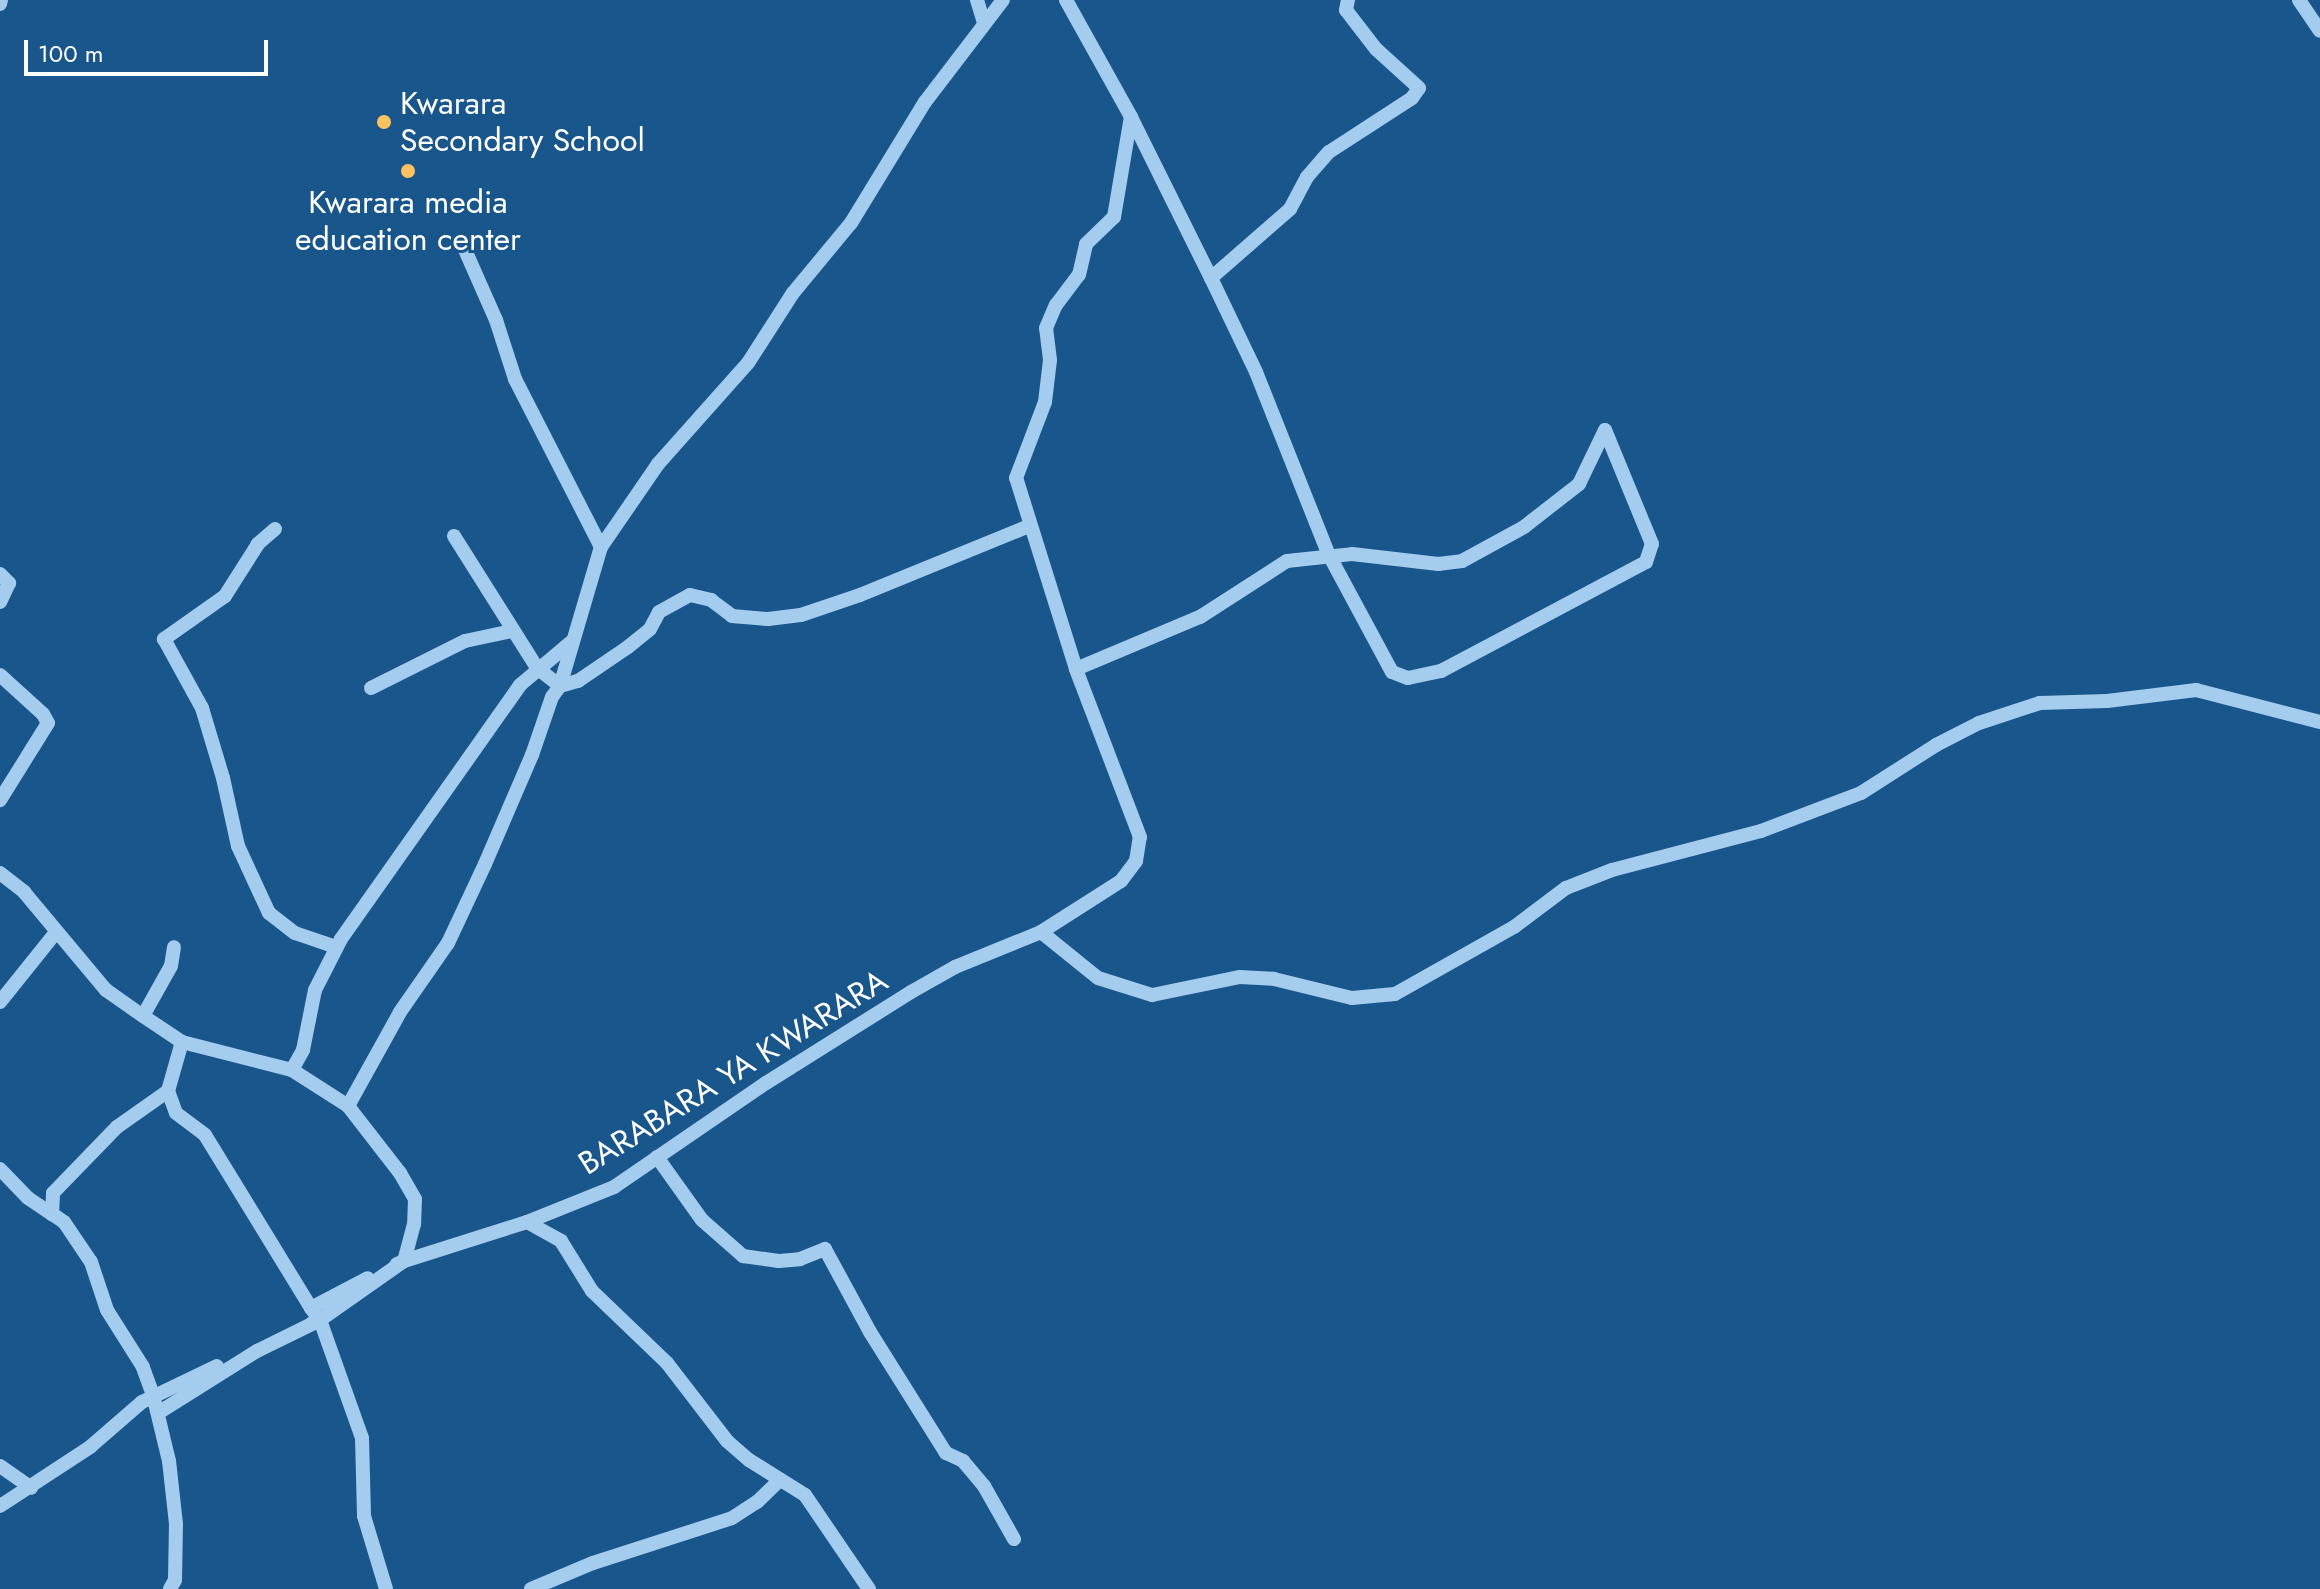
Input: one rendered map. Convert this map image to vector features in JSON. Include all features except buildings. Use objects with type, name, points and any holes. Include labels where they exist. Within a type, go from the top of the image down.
[{"type":"street","points":[[977,0],[984,23]]},
{"type":"street","points":[[348,1106],[400,1012],[448,943],[532,755],[552,697],[560,686],[601,547],[613,526],[658,464],[748,363],[793,293],[864,205],[925,102],[1003,0]]},
{"type":"street","points":[[1066,0],[1131,117],[1211,278],[1256,372],[1329,555],[1392,672],[1408,678],[1441,671],[1646,562],[1652,544],[1605,430],[1579,484],[1524,527],[1462,561],[1438,564],[1329,555],[1287,561],[1200,617],[1076,669]]},
{"type":"street","points":[[1211,278],[1290,209],[1307,177],[1329,152],[1412,98],[1419,88],[1376,49],[1346,10],[1348,0]]},
{"type":"street","points":[[2299,0],[2320,31]]},
{"type":"street","name":"BARABARA YA KWARARA","points":[[158,1413],[404,1261],[527,1222],[614,1187],[766,1083],[911,992],[955,967],[1041,932],[1121,881],[1136,861],[1140,837],[1076,669],[1016,478],[1045,402],[1050,360],[1046,328],[1056,305],[1079,275],[1086,244],[1114,217],[1131,117]]},
{"type":"street","points":[[462,243],[496,320],[515,379],[601,547]]},
{"type":"street","points":[[560,686],[578,681],[628,647],[650,629],[659,612],[690,595],[711,600],[732,616],[768,619],[801,615],[860,595],[992,538],[1029,526]]},
{"type":"street","points":[[275,529],[258,544],[225,596],[164,639],[202,708],[223,778],[238,846],[269,913],[295,933],[336,947]]},
{"type":"street","points":[[454,536],[537,668],[560,686]]},
{"type":"street","points":[[0,574],[9,583],[0,602]]},
{"type":"street","points":[[371,688],[465,641],[512,631]]},
{"type":"street","points":[[292,1070],[303,1050],[315,990],[336,947],[520,685],[571,642]]},
{"type":"street","points":[[0,675],[45,716],[48,723],[0,800]]},
{"type":"street","points":[[1041,932],[1098,978],[1152,995],[1240,977],[1274,979],[1352,998],[1395,994],[1514,927],[1566,888],[1612,870],[1761,831],[1861,793],[1936,745],[1979,723],[2040,703],[2107,701],[2196,690],[2320,722]]},
{"type":"street","points":[[0,873],[24,892],[106,990],[143,1016],[182,1042],[292,1070],[348,1106],[400,1173],[415,1199],[414,1224],[404,1261]]},
{"type":"street","points":[[0,1002],[56,932]]},
{"type":"street","points":[[143,1016],[171,966],[174,947]]},
{"type":"street","points":[[182,1042],[168,1091],[176,1113],[205,1135],[315,1314],[362,1438],[364,1516],[386,1589]]},
{"type":"street","points":[[52,1214],[53,1193],[117,1127],[168,1091]]},
{"type":"street","points":[[657,1157],[702,1220],[743,1256],[779,1261],[800,1259],[825,1249],[870,1332],[946,1453],[963,1461],[984,1486],[1014,1539]]},
{"type":"street","points":[[0,1169],[28,1198],[64,1222],[91,1262],[107,1310],[143,1367],[169,1461],[176,1524],[175,1580],[170,1589]]},
{"type":"street","points":[[527,1222],[561,1241],[592,1291],[667,1363],[727,1441],[805,1495],[869,1589]]},
{"type":"street","name":"BARABARA YA KWARARA","points":[[0,1506],[31,1488],[153,1395],[315,1314]]},
{"type":"street","points":[[0,1466],[31,1488]]},
{"type":"street","points":[[531,1589],[593,1563],[732,1518],[769,1493],[780,1480]]},
{"type":"place","name":"Kwarara Secondary School","points":[[384,122]]},
{"type":"place","name":"Kwarara media education center","points":[[408,171]]}]
